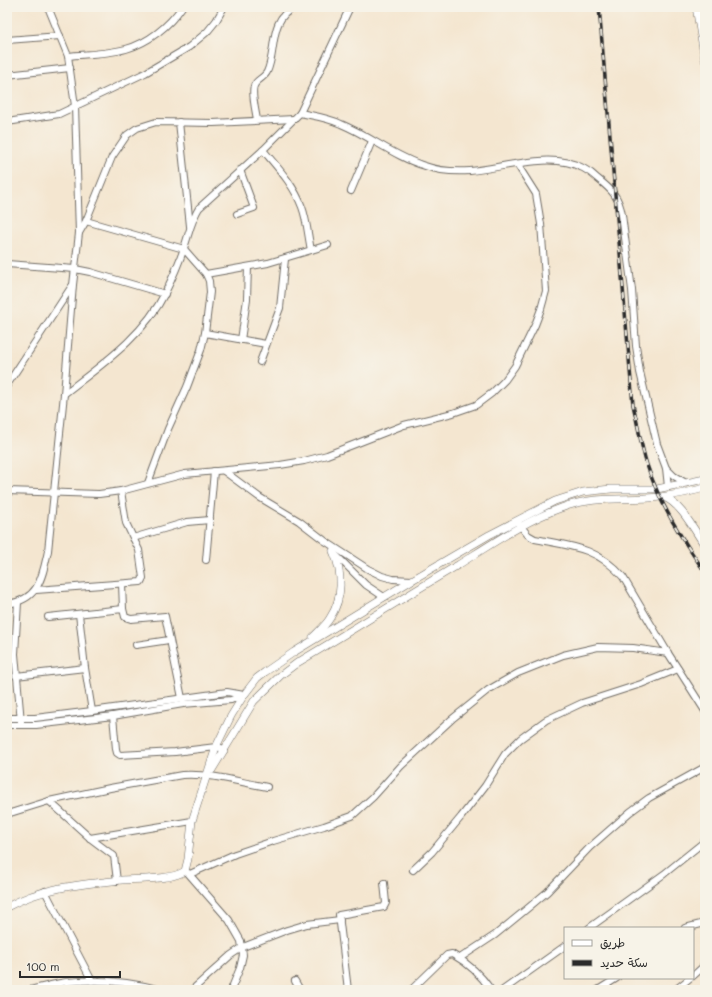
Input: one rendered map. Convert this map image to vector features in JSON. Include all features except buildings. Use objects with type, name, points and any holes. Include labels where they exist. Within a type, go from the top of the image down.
[{"type":"street","points":[[7,604],[18,602],[36,590],[44,569],[48,551],[79,232],[75,106],[70,68],[68,56],[48,7]]},
{"type":"street","points":[[68,56],[125,49],[136,45],[163,28],[176,16],[182,7]]},
{"type":"street","points":[[7,122],[66,112],[75,106],[145,73],[189,48],[207,32],[216,21],[224,7]]},
{"type":"street","points":[[257,120],[253,91],[254,86],[267,73],[281,17],[295,7]]},
{"type":"street","points":[[64,394],[135,336],[148,322],[165,294],[184,249],[190,227],[199,208],[263,150],[300,113],[350,7]]},
{"type":"street","points":[[696,7],[702,24],[705,60]]},
{"type":"street","points":[[7,40],[60,36]]},
{"type":"street","points":[[7,75],[70,68]]},
{"type":"street","points":[[300,113],[340,123],[372,141],[424,166],[440,170],[470,171],[543,161],[561,162],[573,164],[583,168],[600,180],[615,194],[620,203],[622,215],[632,290],[636,346],[640,372],[657,444],[666,468],[668,487]]},
{"type":"street","points":[[79,232],[86,221],[107,168],[119,146],[127,135],[137,128],[148,123],[165,121],[213,122],[294,119]]},
{"type":"street","points":[[180,122],[190,227]]},
{"type":"street","points":[[351,191],[372,141]]},
{"type":"street","points":[[263,150],[290,184],[297,196],[302,208],[311,250]]},
{"type":"street","points":[[7,491],[99,494],[121,491],[185,474],[280,465],[326,455],[404,425],[453,413],[476,404],[492,393],[505,380],[515,366],[536,325],[546,291],[541,224],[536,194],[517,164]]},
{"type":"street","points":[[237,214],[252,210],[254,208],[240,170]]},
{"type":"street","points":[[86,221],[184,249],[206,274],[209,281],[210,292],[205,333],[201,350],[168,429],[148,483]]},
{"type":"street","points":[[206,274],[285,259],[328,245]]},
{"type":"street","points":[[260,362],[281,305],[285,259]]},
{"type":"street","points":[[7,264],[75,269],[165,294]]},
{"type":"street","points":[[241,340],[247,299],[248,267]]},
{"type":"street","points":[[7,385],[73,285]]},
{"type":"street","points":[[205,333],[266,344]]},
{"type":"street","points":[[666,468],[674,476],[686,483]]},
{"type":"street","points":[[206,560],[214,471]]},
{"type":"street","points":[[224,471],[259,497],[299,521],[325,541],[368,569],[382,576],[393,579],[412,580]]},
{"type":"street","points":[[208,776],[216,747],[231,716],[257,678],[307,644],[412,580],[516,520],[555,501],[583,492],[668,487],[705,479]]},
{"type":"street","points":[[658,488],[661,497],[673,502],[679,508],[705,546]]},
{"type":"street","points":[[230,990],[240,968],[243,947],[239,936],[229,920],[188,873],[188,859],[192,821],[204,784],[254,701],[297,663],[521,527],[550,512],[577,503],[609,498],[661,497],[682,494],[705,488]]},
{"type":"street","points":[[36,590],[139,584],[143,578],[139,550],[126,523],[121,491]]},
{"type":"street","points":[[679,508],[679,499],[682,494]]},
{"type":"street","points":[[133,538],[187,522],[210,520]]},
{"type":"street","points":[[516,520],[528,535],[535,539],[581,548],[595,553],[623,576],[668,653],[705,711]]},
{"type":"street","points":[[325,541],[366,585],[394,604]]},
{"type":"street","points":[[307,644],[330,620],[336,608],[340,586],[339,569],[333,551]]},
{"type":"street","points":[[122,584],[123,609],[125,617],[131,619],[165,616],[182,698]]},
{"type":"street","points":[[18,602],[15,641],[16,676],[21,726]]},
{"type":"street","points":[[48,617],[123,609]]},
{"type":"street","points":[[79,614],[85,668],[92,711]]},
{"type":"street","points":[[136,645],[169,640]]},
{"type":"street","points":[[7,907],[24,898],[45,891],[117,881],[175,876],[188,873],[235,854],[352,816],[373,797],[401,766],[452,719],[488,690],[518,673],[563,655],[598,647],[633,648],[668,653]]},
{"type":"street","points":[[16,676],[85,668]]},
{"type":"street","points":[[413,870],[432,852],[462,817],[485,786],[505,754],[530,731],[546,720],[582,703],[626,690],[678,669]]},
{"type":"street","points":[[7,718],[92,711],[227,692],[236,692],[254,701]]},
{"type":"street","points":[[7,725],[21,726],[113,716],[183,704],[231,700],[244,695]]},
{"type":"street","points":[[113,716],[116,749],[117,753],[120,755],[175,752],[216,747],[225,749]]},
{"type":"street","points":[[460,958],[496,935],[528,908],[546,892],[590,847],[630,812],[649,798],[705,767]]},
{"type":"street","points":[[7,814],[49,801],[167,777],[194,775],[208,776],[267,787]]},
{"type":"street","points":[[49,801],[90,838],[114,856],[117,881]]},
{"type":"street","points":[[90,838],[192,821]]},
{"type":"street","points":[[590,927],[664,874],[705,841]]},
{"type":"street","points":[[348,990],[340,914],[384,907],[386,903],[384,883]]},
{"type":"street","points":[[45,891],[92,981]]},
{"type":"street","points":[[192,990],[230,955],[243,947],[286,930],[307,924],[340,920]]},
{"type":"street","points":[[688,927],[705,922]]},
{"type":"street","points":[[503,990],[564,947]]},
{"type":"street","points":[[412,990],[448,954],[452,954],[460,958],[483,979],[491,990]]},
{"type":"street","points":[[694,975],[705,965]]},
{"type":"street","points":[[598,990],[615,979]]},
{"type":"street","points":[[675,990],[689,979]]},
{"type":"street","points":[[30,990],[66,982],[92,981],[129,987],[162,990]]},
{"type":"street","points":[[295,981],[300,990]]},
{"type":"railway","points":[[599,7],[633,405],[645,458],[658,493],[680,533],[705,572]]}]
